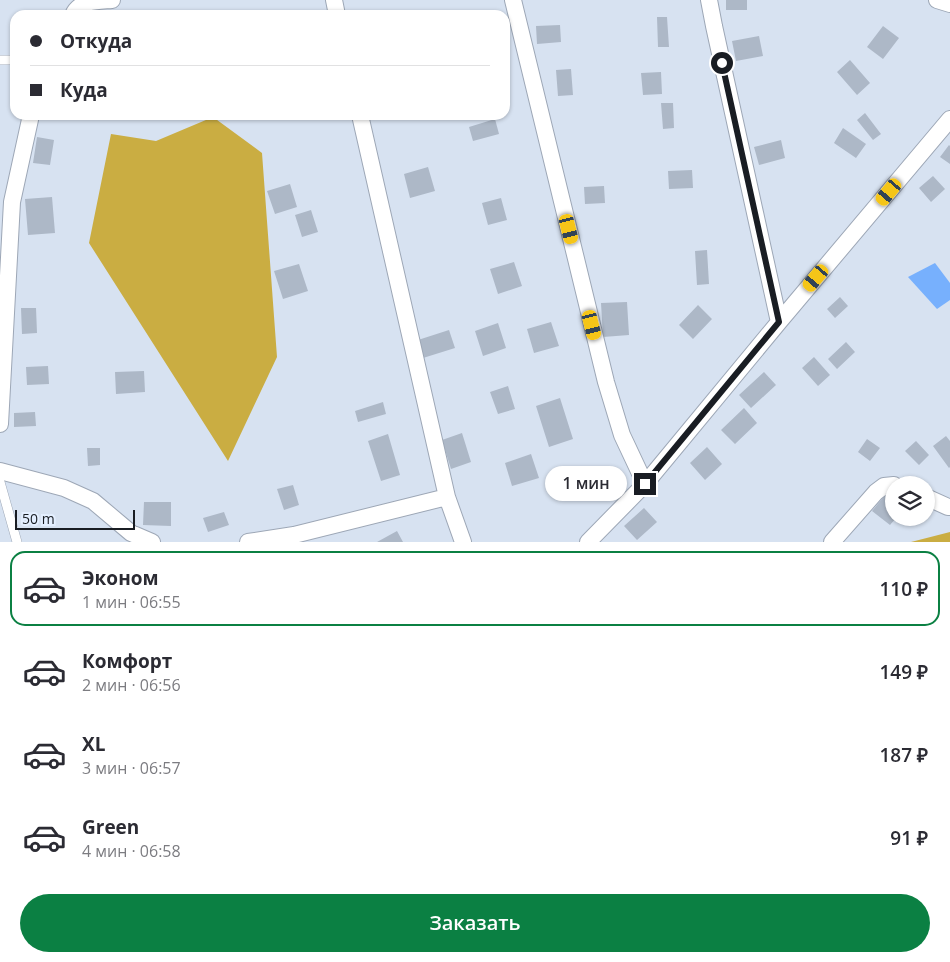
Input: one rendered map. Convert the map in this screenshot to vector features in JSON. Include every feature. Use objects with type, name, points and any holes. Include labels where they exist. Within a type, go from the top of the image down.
[{"type":"street","points":[[75,10],[87,3],[112,0]]},
{"type":"street","points":[[513,0],[606,382],[622,435],[645,484]]},
{"type":"street","points":[[709,0],[779,322]]},
{"type":"street","points":[[938,0],[950,4]]},
{"type":"street","points":[[588,542],[645,484],[950,119]]},
{"type":"street","points":[[0,424],[12,202],[30,120]]},
{"type":"street","points":[[361,120],[446,497],[463,542]]},
{"type":"street","points":[[0,471],[64,488],[93,501],[132,533],[152,542]]},
{"type":"street","points":[[832,542],[876,492],[885,486]]},
{"type":"street","points":[[248,542],[294,535],[446,497]]},
{"type":"street","points":[[935,501],[950,507]]},
{"type":"lane","points":[[0,482],[17,542]]},
{"type":"shaded area","points":[[206,120],[217,120],[262,153],[277,357],[228,461],[89,243],[111,134],[156,141]]},
{"type":"shaded area","points":[[950,532],[950,542],[911,542]]},
{"type":"water","points":[[935,263],[950,283],[950,300],[937,309],[908,277]]},
{"type":"building","points":[[726,0],[747,0],[747,10],[726,10]]},
{"type":"building","points":[[657,17],[667,17],[669,47],[658,47]]},
{"type":"building","points":[[560,25],[561,42],[537,44],[536,26]]},
{"type":"building","points":[[883,26],[899,38],[883,59],[867,47]]},
{"type":"building","points":[[759,36],[763,56],[736,61],[732,41]]},
{"type":"building","points":[[850,60],[870,83],[857,95],[837,72]]},
{"type":"building","points":[[571,69],[573,95],[558,96],[556,70]]},
{"type":"building","points":[[661,72],[662,94],[643,95],[641,73]]},
{"type":"building","points":[[661,103],[673,103],[674,128],[663,129]]},
{"type":"building","points":[[865,113],[881,134],[873,140],[857,120]]},
{"type":"building","points":[[495,120],[499,134],[473,141],[469,127]]},
{"type":"building","points":[[843,128],[866,144],[856,158],[834,143]]},
{"type":"building","points":[[37,137],[54,140],[50,165],[33,163]]},
{"type":"building","points":[[781,140],[785,158],[759,165],[754,147]]},
{"type":"building","points":[[950,146],[950,164],[940,157]]},
{"type":"building","points":[[428,167],[435,191],[410,198],[404,174]]},
{"type":"building","points":[[692,170],[693,188],[669,189],[668,171]]},
{"type":"building","points":[[933,176],[945,189],[931,202],[919,188]]},
{"type":"building","points":[[290,184],[297,207],[275,214],[267,191]]},
{"type":"building","points":[[604,186],[605,203],[585,204],[584,187]]},
{"type":"building","points":[[52,197],[55,233],[28,235],[25,199]]},
{"type":"building","points":[[501,198],[507,220],[488,225],[482,203]]},
{"type":"building","points":[[311,210],[318,232],[302,237],[295,215]]},
{"type":"building","points":[[707,250],[709,284],[697,285],[695,251]]},
{"type":"building","points":[[514,262],[522,286],[498,294],[490,269]]},
{"type":"building","points":[[299,264],[308,291],[283,299],[274,271]]},
{"type":"building","points":[[840,297],[848,306],[835,318],[827,309]]},
{"type":"building","points":[[627,302],[629,335],[603,337],[601,303]]},
{"type":"building","points":[[698,305],[712,319],[693,339],[679,325]]},
{"type":"building","points":[[21,308],[36,308],[37,333],[22,334]]},
{"type":"building","points":[[551,322],[559,346],[534,353],[527,329]]},
{"type":"building","points":[[498,323],[506,348],[483,356],[475,331]]},
{"type":"building","points":[[449,330],[455,348],[423,358],[418,340]]},
{"type":"building","points":[[846,342],[855,352],[837,369],[828,359]]},
{"type":"building","points":[[814,357],[830,375],[818,386],[802,368]]},
{"type":"building","points":[[48,366],[49,384],[27,385],[26,367]]},
{"type":"building","points":[[144,371],[145,392],[116,394],[115,372]]},
{"type":"building","points":[[764,372],[776,385],[751,408],[739,395]]},
{"type":"building","points":[[508,386],[515,409],[498,414],[490,392]]},
{"type":"building","points":[[560,398],[573,439],[549,447],[536,406]]},
{"type":"building","points":[[383,402],[386,414],[358,422],[355,411]]},
{"type":"building","points":[[744,408],[757,423],[735,444],[721,430]]},
{"type":"building","points":[[35,412],[36,426],[14,427],[14,413]]},
{"type":"building","points":[[462,433],[471,462],[451,469],[442,440]]},
{"type":"building","points":[[388,434],[400,475],[381,481],[368,441]]},
{"type":"building","points":[[946,436],[950,441],[949,468],[933,446]]},
{"type":"building","points":[[867,439],[880,448],[870,461],[858,452]]},
{"type":"building","points":[[916,441],[929,455],[919,465],[905,451]]},
{"type":"building","points":[[707,447],[722,464],[705,480],[690,463]]},
{"type":"building","points":[[87,448],[100,448],[100,465],[88,466]]},
{"type":"building","points":[[531,454],[539,478],[512,486],[505,463]]},
{"type":"building","points":[[293,485],[299,505],[284,510],[277,489]]},
{"type":"building","points":[[885,495],[885,521],[872,511]]},
{"type":"building","points":[[144,502],[171,502],[171,526],[143,525]]},
{"type":"building","points":[[644,508],[657,522],[637,540],[624,526]]},
{"type":"building","points":[[224,512],[229,525],[208,532],[203,518]]},
{"type":"building","points":[[397,531],[403,542],[377,542]]},
{"type":"route","points":[[645,484],[779,322],[722,63]]}]
